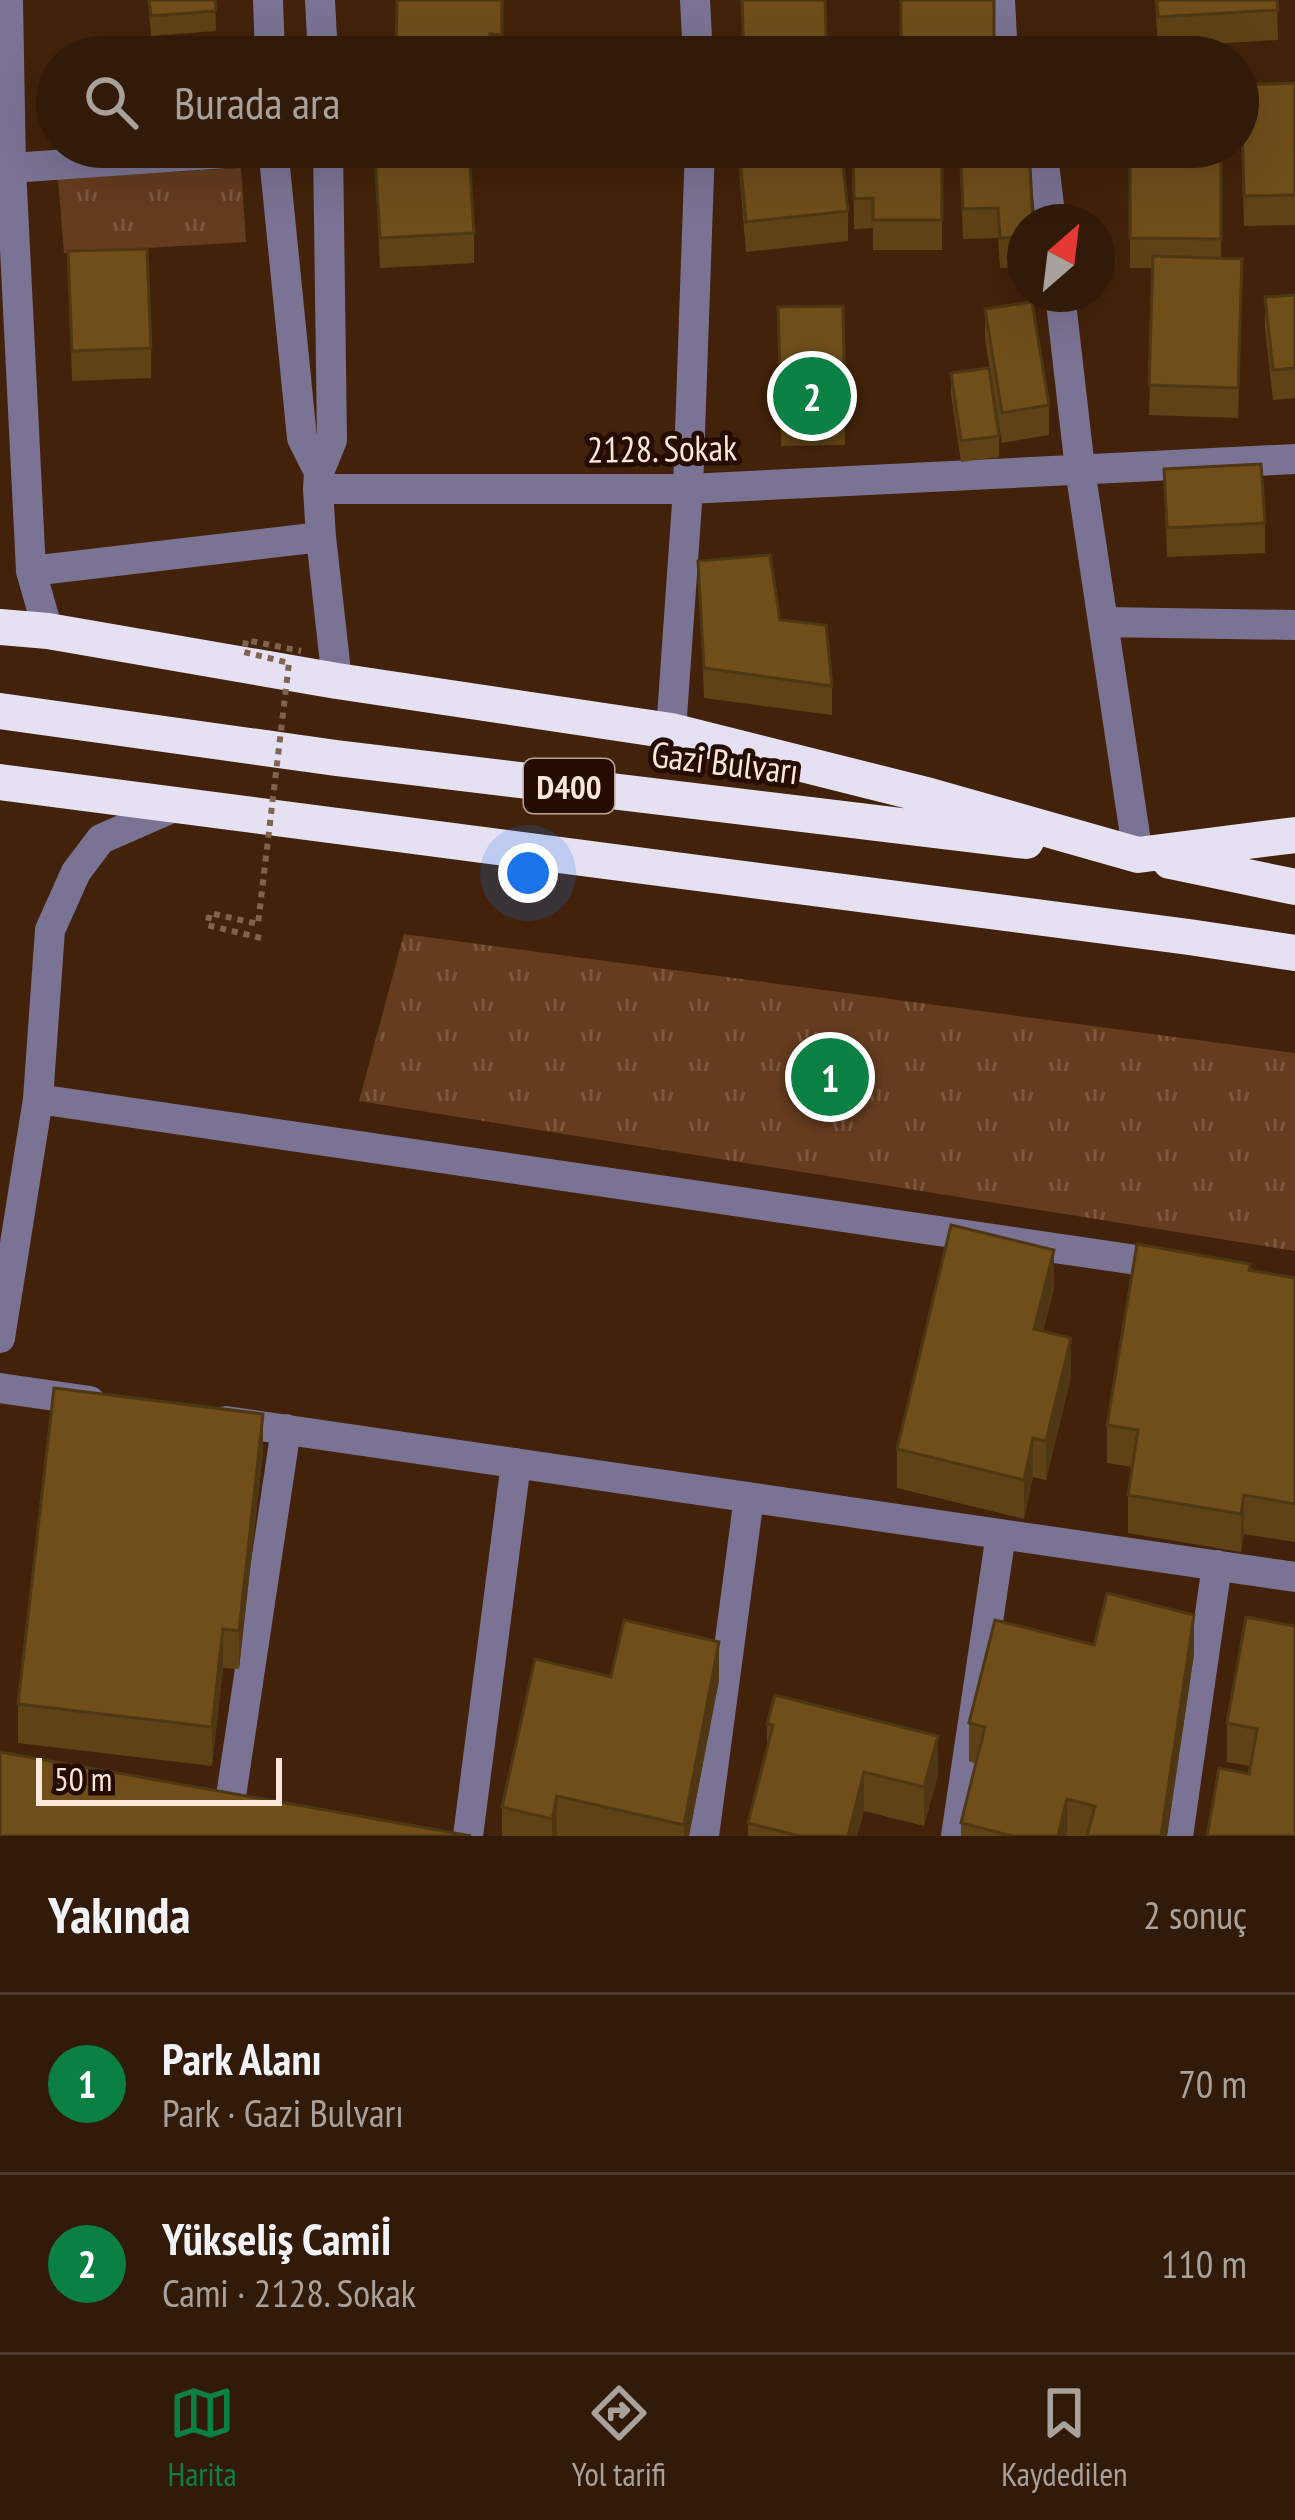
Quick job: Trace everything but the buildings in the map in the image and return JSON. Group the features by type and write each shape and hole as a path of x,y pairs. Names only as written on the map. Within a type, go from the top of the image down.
{"highway":[{"path":"0,627 671,731 931,796 1138,855 1295,835"},
{"name":"Gazi Bulvarı","path":"0,711 1138,855 1295,887"},
{"name":"D400","path":"0,782 1295,953"},
{"path":"1189,937 1295,973"}],"street":[{"path":"8,0 10,168 32,571 48,631"},
{"path":"268,0 269,36"},
{"path":"320,0 322,36"},
{"path":"695,0 697,36"},
{"path":"1000,0 1002,36"},
{"path":"10,168 36,166"},
{"path":"275,168 302,438 319,481 337,681"},
{"path":"319,481 332,440 328,168"},
{"path":"671,731 688,489 699,168"},
{"path":"1045,168 1049,204"},
{"path":"1062,312 1080,469 1138,855"},
{"name":"2128. Sokak","path":"319,481 688,489 1295,459"},
{"path":"32,571 321,537"},
{"path":"1104,622 1295,625"},
{"path":"0,1338 38,1099 50,930 76,872 101,838 182,804"},
{"path":"38,1099 1202,1269"},
{"path":"0,1388 110,1404"},
{"path":"198,1416 1295,1577"},
{"path":"228,1816 286,1429"},
{"path":"468,1836 516,1463"},
{"path":"704,1836 749,1497"},
{"path":"956,1836 1000,1534"},
{"path":"1178,1836 1217,1565"}],"path":[{"path":"261,938 207,925 210,913 258,924 289,663 244,652 246,640 301,651"}],"green space":[{"path":"241,168 246,242 64,253 58,179"},
{"path":"404,934 1295,1053 1295,1251 359,1101"}],"place":[{"name":"Yükseliş Camiİ","path":"812,396"},
{"name":"Park Alanı","path":"830,1077"}]}
